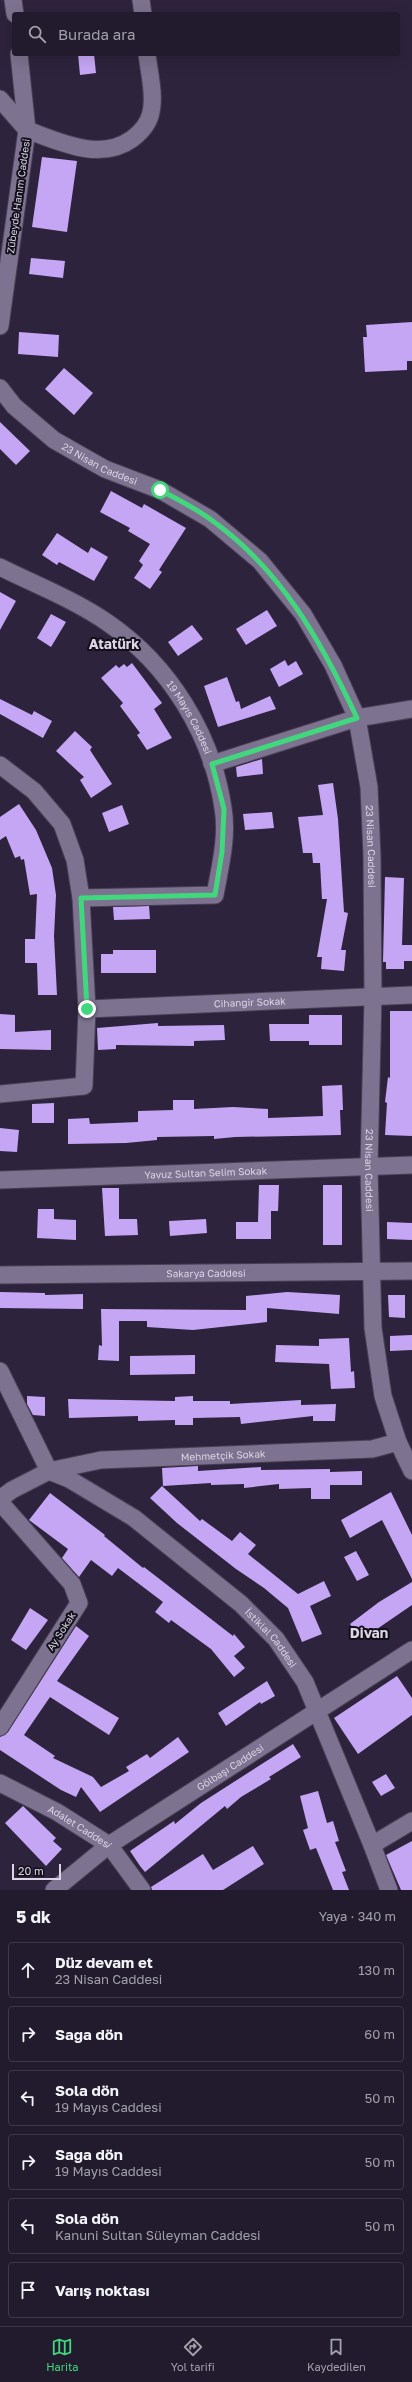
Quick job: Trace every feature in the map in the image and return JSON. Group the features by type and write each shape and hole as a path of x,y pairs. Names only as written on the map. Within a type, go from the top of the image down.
{"street":[{"path":"13,0 15,12"},
{"path":"141,0 143,12"},
{"path":"19,56 28,130 82,148 101,150 122,146 140,134 151,112 147,56"},
{"name":"Zübeyde Hanım Caddesi","path":"0,99 28,130 0,326"},
{"name":"23 Nisan Caddesi","path":"0,388 14,406 54,440 105,469 160,490 210,519 260,561 303,614 333,665 357,718 369,787 372,856 373,996 369,1167 373,1271 373,1328 383,1396 398,1442 412,1471"},
{"name":"19 Mayıs Caddesi","path":"0,567 107,622 142,650 171,682 196,722 212,764 224,809 222,852 215,895 81,898"},
{"path":"212,764 357,718 412,709"},
{"path":"0,765 34,791 62,824 76,860 81,898 87,1009 84,1086 0,1094"},
{"name":"Cihangir Sokak","path":"87,1009 412,995"},
{"name":"Yavuz Sultan Selim Sokak","path":"0,1180 412,1165"},
{"name":"Sakarya Caddesi","path":"0,1274 412,1271"},
{"path":"0,1370 49,1471"},
{"name":"Mehmetçik Sokak","path":"0,1499 49,1471 101,1460 372,1449 398,1442"},
{"name":"İstiklal Caddesi","path":"49,1471 69,1479 134,1518 241,1604 276,1639 305,1682 372,1845 388,1890"},
{"name":"Ay Sokak","path":"0,1502 72,1584 79,1603 0,1727"},
{"name":"Gölbaşı Caddesi","path":"54,1890 109,1845 318,1712 412,1650"},
{"name":"Adalet Caddesi","path":"0,1783 57,1812 109,1845 142,1890"},
{"path":"372,1845 412,1821"}],"building":[{"path":"78,56 94,56 96,73 80,75"},
{"path":"42,157 77,161 67,232 32,227"},
{"path":"31,258 65,261 63,278 29,274"},
{"path":"412,322 412,361 407,361 407,370 365,372 363,337 367,337 366,325"},
{"path":"19,332 59,335 58,357 18,354"},
{"path":"64,368 93,393 74,415 45,389"},
{"path":"0,422 30,451 16,465 0,449"},
{"path":"111,491 142,508 144,504 186,528 159,570 162,572 150,589 134,578 143,565 139,561 150,544 128,531 130,528 100,512"},
{"path":"57,533 88,553 91,547 108,557 94,581 59,562 57,565 42,555"},
{"path":"0,592 16,601 0,630"},
{"path":"267,610 277,626 246,645 236,629"},
{"path":"51,614 66,622 51,647 37,638"},
{"path":"192,625 203,639 178,656 168,642"},
{"path":"285,660 288,666 296,661 303,674 279,687 270,669"},
{"path":"132,663 162,703 154,709 172,738 147,750 137,735 140,733 120,706 123,703 101,678 116,665 119,668 124,664 127,667"},
{"path":"227,677 236,702 239,701 241,709 270,696 276,709 218,727 204,686"},
{"path":"0,699 32,715 34,711 52,721 43,738 0,714"},
{"path":"75,731 92,747 90,750 112,784 91,798 80,780 84,777 56,751"},
{"path":"262,759 263,774 237,777 236,767"},
{"path":"333,783 338,819 344,912 348,913 341,950 346,950 344,971 321,969 322,957 317,957 327,899 322,899 320,863 313,863 312,853 303,853 298,817 323,815 318,785"},
{"path":"19,804 36,830 52,868 56,895 54,936 57,995 38,995 37,963 25,963 25,939 35,939 37,894 30,895 24,859 21,860 20,856 15,858 6,836 0,840 0,817"},
{"path":"122,805 129,824 109,832 102,813"},
{"path":"272,812 274,828 245,830 243,814"},
{"path":"385,877 404,878 402,945 412,945 412,961 404,961 404,969 386,969 386,962 383,962"},
{"path":"149,906 150,919 114,920 113,907"},
{"path":"113,950 156,950 156,973 101,973 101,954 113,954"},
{"path":"390,1011 412,1011 412,1136 385,1135 387,1103 385,1102 388,1077 390,1078"},
{"path":"0,1014 15,1015 15,1032 51,1030 51,1050 0,1049"},
{"path":"309,1015 342,1015 342,1045 309,1045 309,1041 270,1041 269,1024 309,1024"},
{"path":"158,1023 158,1026 224,1025 225,1040 194,1041 194,1046 116,1045 116,1049 98,1050 97,1028"},
{"path":"342,1085 343,1110 340,1110 341,1135 235,1137 214,1139 214,1136 157,1137 157,1140 126,1143 68,1144 68,1119 89,1118 90,1124 138,1122 138,1111 173,1110 173,1100 194,1100 194,1109 233,1107 268,1109 268,1118 323,1116 322,1086"},
{"path":"54,1103 54,1123 32,1123 32,1104"},
{"path":"0,1128 19,1130 17,1152 0,1151"},
{"path":"259,1185 279,1185 278,1211 271,1211 271,1239 236,1239 236,1222 258,1222"},
{"path":"323,1185 342,1185 342,1245 323,1245"},
{"path":"102,1188 119,1188 119,1219 137,1219 138,1235 105,1236"},
{"path":"38,1209 54,1209 54,1219 76,1220 76,1240 37,1238"},
{"path":"206,1219 207,1233 170,1236 169,1221"},
{"path":"387,1222 412,1223 412,1240 387,1239"},
{"path":"0,1292 45,1293 45,1295 83,1294 83,1309 0,1308"},
{"path":"287,1292 340,1295 339,1314 267,1308 267,1322 193,1330 147,1327 147,1321 119,1321 119,1361 98,1360 99,1345 102,1346 101,1309 246,1310 246,1296"},
{"path":"388,1295 405,1295 405,1318 389,1317"},
{"path":"412,1335 412,1350 390,1351 390,1336"},
{"path":"349,1338 351,1372 354,1371 355,1388 331,1389 329,1364 275,1362 276,1345 319,1346 319,1339"},
{"path":"195,1355 195,1374 130,1375 130,1356"},
{"path":"27,1396 45,1397 45,1416 33,1415 27,1404"},
{"path":"193,1396 193,1401 230,1401 230,1404 301,1400 301,1405 336,1404 335,1421 313,1421 313,1416 241,1424 240,1417 193,1418 193,1425 175,1425 175,1420 138,1421 138,1416 69,1418 68,1399 175,1401 175,1397"},
{"path":"198,1466 198,1471 261,1467 261,1470 330,1469 330,1472 362,1471 362,1485 330,1485 330,1499 311,1499 311,1488 279,1489 279,1484 244,1488 244,1484 211,1485 211,1483 163,1486 162,1468"},
{"path":"162,1486 200,1521 202,1519 232,1541 240,1532 256,1545 248,1554 298,1594 324,1581 331,1596 310,1606 322,1634 302,1642 288,1608 264,1588 236,1569 177,1523 150,1498"},
{"path":"391,1492 412,1535 412,1579 382,1520 350,1538 341,1520"},
{"path":"50,1493 105,1535 104,1536 143,1568 144,1567 233,1636 234,1634 245,1647 234,1656 245,1668 234,1677 211,1649 171,1620 169,1623 155,1612 163,1602 118,1568 112,1576 91,1560 79,1577 62,1558 68,1549 29,1520"},
{"path":"356,1551 369,1575 357,1581 344,1557"},
{"path":"412,1582 412,1605 361,1640 350,1624 379,1602"},
{"path":"30,1608 48,1620 26,1650 11,1640"},
{"path":"76,1626 89,1636 57,1681 119,1718 109,1735 50,1697 24,1735 55,1756 53,1758 93,1777 101,1787 129,1771 126,1767 147,1754 150,1758 178,1737 189,1752 100,1812 81,1787 76,1797 61,1790 0,1750 0,1737 8,1732"},
{"path":"397,1676 412,1698 412,1715 358,1754 334,1718"},
{"path":"267,1681 275,1696 261,1704 260,1702 226,1726 218,1713"},
{"path":"293,1744 301,1757 269,1777 271,1779 241,1797 227,1809 225,1806 145,1872 140,1866 130,1851 174,1821 175,1824 201,1803"},
{"path":"386,1774 395,1788 381,1796 372,1782"},
{"path":"318,1791 327,1823 333,1821 339,1841 335,1842 346,1871 342,1872 349,1890 333,1890 316,1848 310,1850 303,1830 308,1828 300,1796"},
{"path":"23,1806 56,1838 53,1841 62,1849 46,1866 5,1823"},
{"path":"412,1841 412,1890 401,1890 386,1855"},
{"path":"253,1846 264,1864 223,1890 152,1890 151,1887 203,1854 213,1870"}],"district":[{"name":"Atatürk","path":"114,643"},
{"name":"Divan","path":"369,1632"}],"route":[{"path":"87,1009 81,898 215,895 222,852 224,809 212,764 357,718 333,665 303,614 260,561 210,519 160,490"}]}
